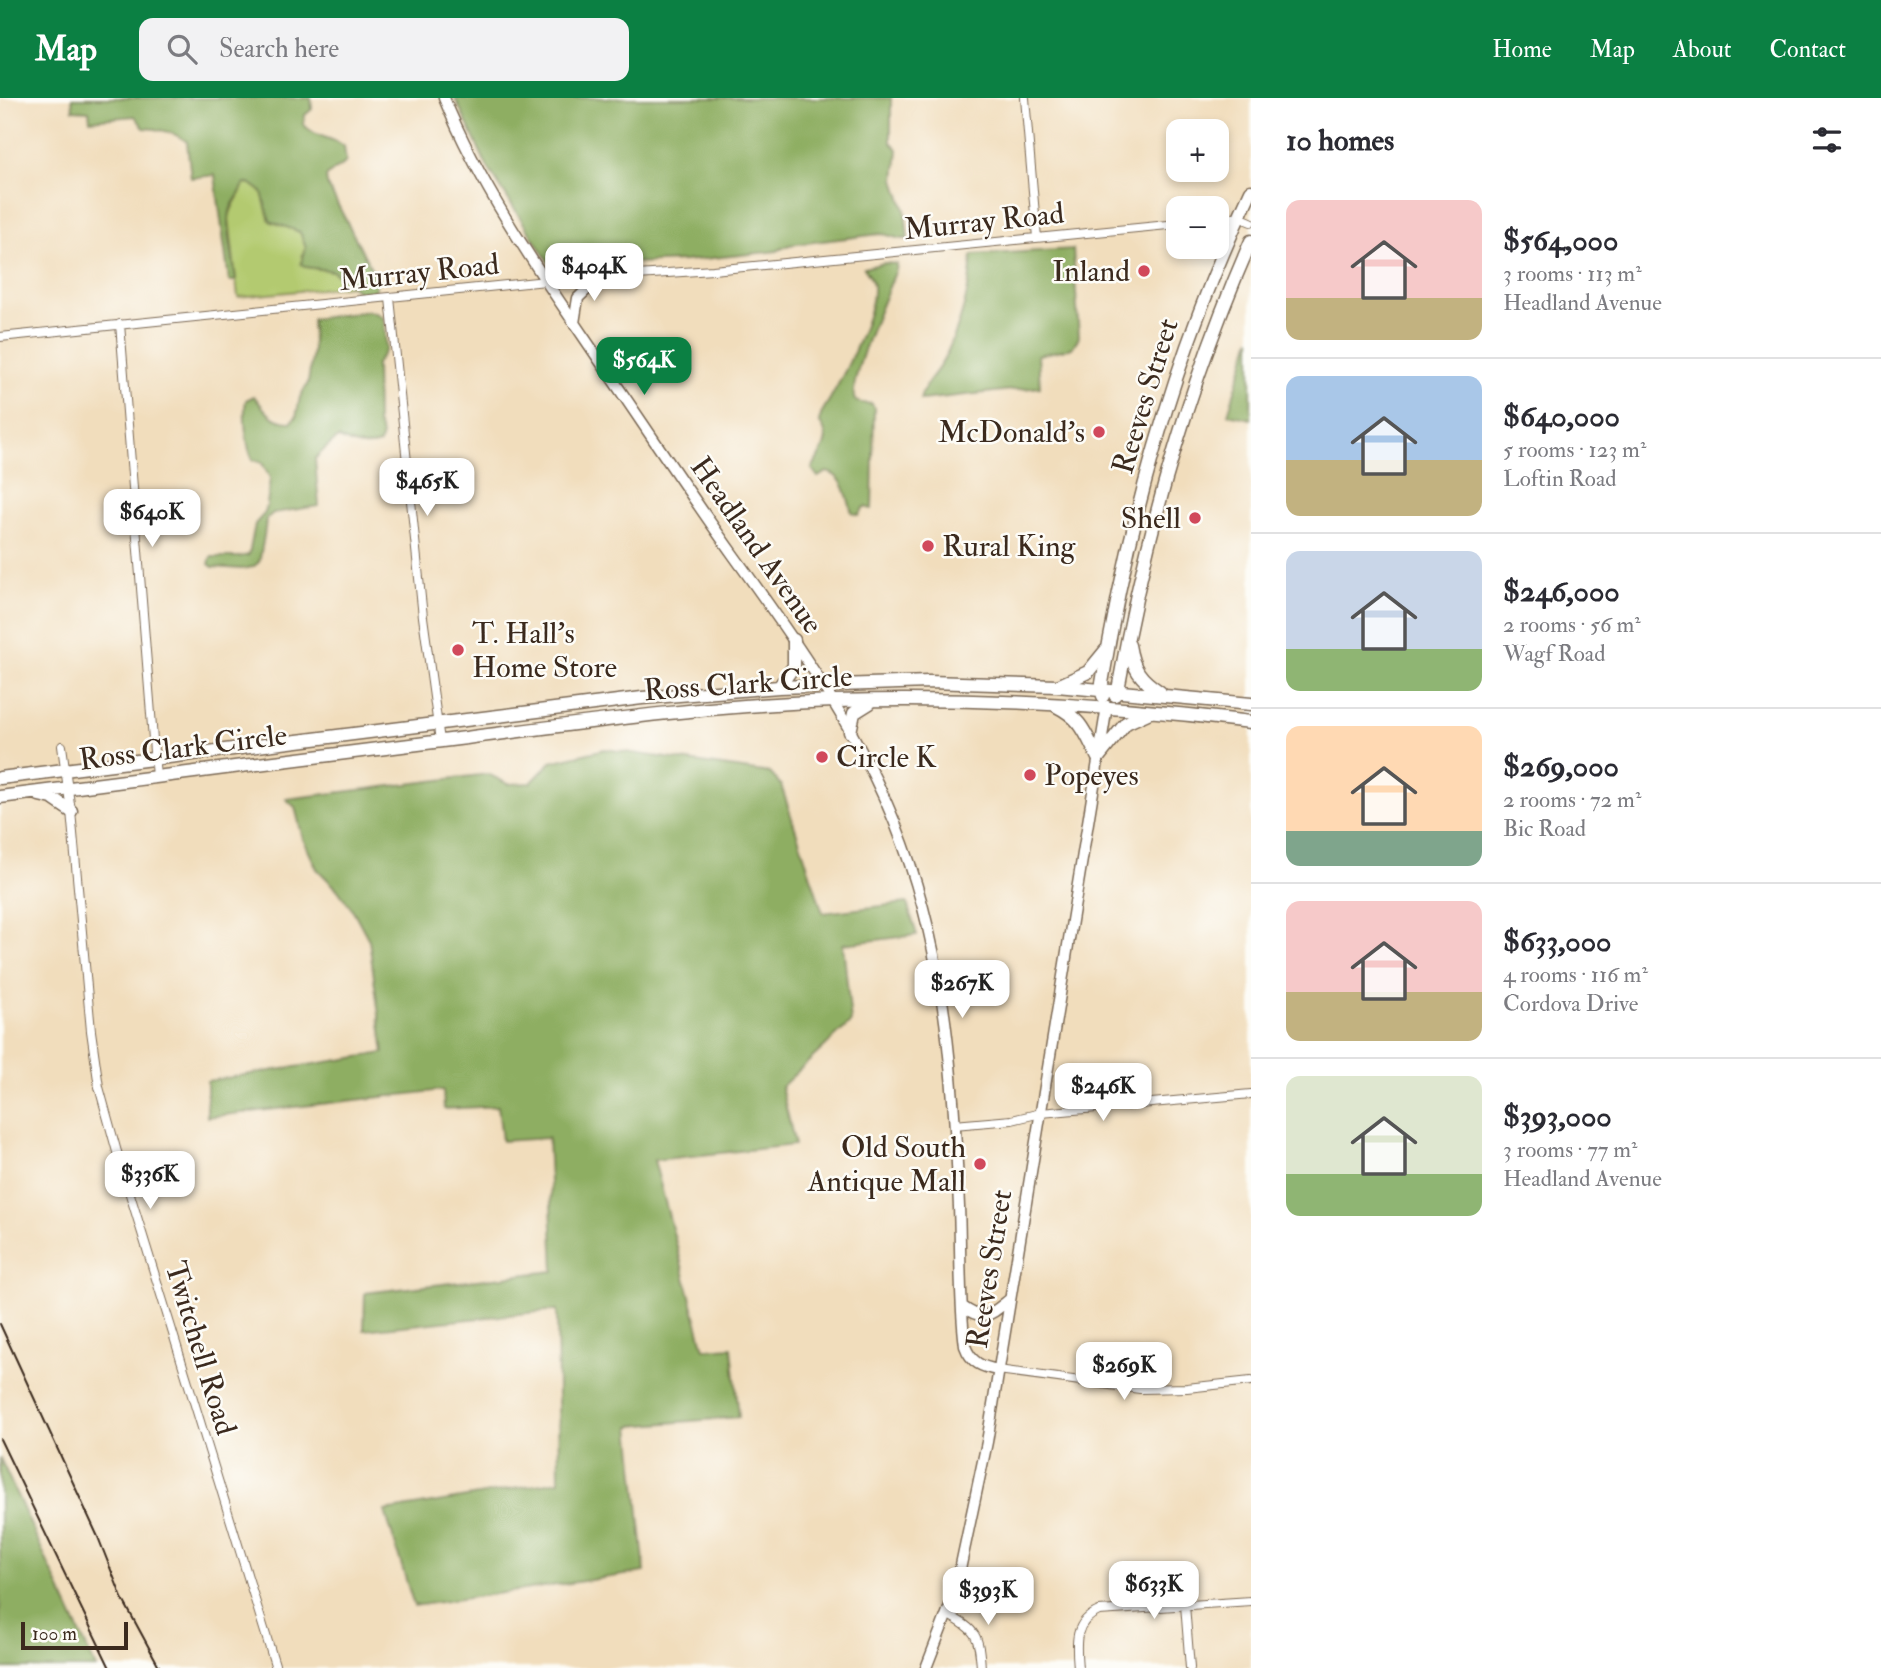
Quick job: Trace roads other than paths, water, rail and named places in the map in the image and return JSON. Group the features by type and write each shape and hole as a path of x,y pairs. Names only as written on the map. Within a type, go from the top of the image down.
{"highway":[{"name":"Reeves Street","path":"1107,706 1101,689 1108,647 1125,562 1160,426 1188,342 1220,261 1245,220 1251,191"},
{"name":"Reeves Street","path":"1107,706 1118,691 1147,551 1170,461 1211,340 1251,241"},
{"path":"1128,636 1137,674 1163,694"},
{"path":"779,687 794,666 794,640"},
{"path":"1057,686 1088,672 1108,647"},
{"name":"Ross Clark Circle","path":"0,778 642,698 822,684 940,682 1057,686 1251,704"},
{"name":"Ross Clark Circle","path":"0,797 657,715 832,701 1049,703 1107,706 1251,722"},
{"path":"850,732 854,713 858,708 874,701"},
{"path":"1049,703 1080,722 1098,758 1126,723 1154,711"},
{"path":"32,792 52,799 71,811"}],"main road":[{"name":"Headland Avenue","path":"444,98 477,169 546,281 822,684 850,732 894,821 924,907 936,955 945,1010 967,1351 972,1360 983,1367 999,1370"},
{"path":"574,323 579,298 600,277"},
{"name":"Reeves Street","path":"926,1668 948,1615 969,1536 987,1442 1107,706"},
{"path":"963,1307 976,1316 987,1316 1010,1299"}],"street":[{"path":"1025,98 1037,239"},
{"name":"Murray Road","path":"0,337 546,281 700,271 1166,225"},
{"path":"390,298 423,617 440,741"},
{"path":"120,324 156,777"},
{"name":"Twitchell Road","path":"62,746 71,811 90,1031 99,1087 276,1668"},
{"path":"954,1125 1004,1121 1041,1113 1251,1094"},
{"path":"999,1370 1161,1390 1251,1381"},
{"path":"1077,1668 1077,1633 1093,1613 1251,1601"},
{"path":"1185,1605 1190,1668"},
{"path":"948,1615 967,1625 975,1633 980,1646 981,1668"}],"railway":[{"path":"0,1324 98,1537 122,1598 160,1668"},
{"path":"0,1439 110,1668"}],"place":[{"name":"Inland","path":"1144,271"},
{"name":"McDonald's","path":"1099,432"},
{"name":"Shell","path":"1195,518"},
{"name":"Rural King","path":"928,546"},
{"name":"T. Hall’s Home Store","path":"458,650"},
{"name":"Circle K","path":"822,757"},
{"name":"Popeyes","path":"1030,775"},
{"name":"Old South Antique Mall","path":"980,1164"}]}
